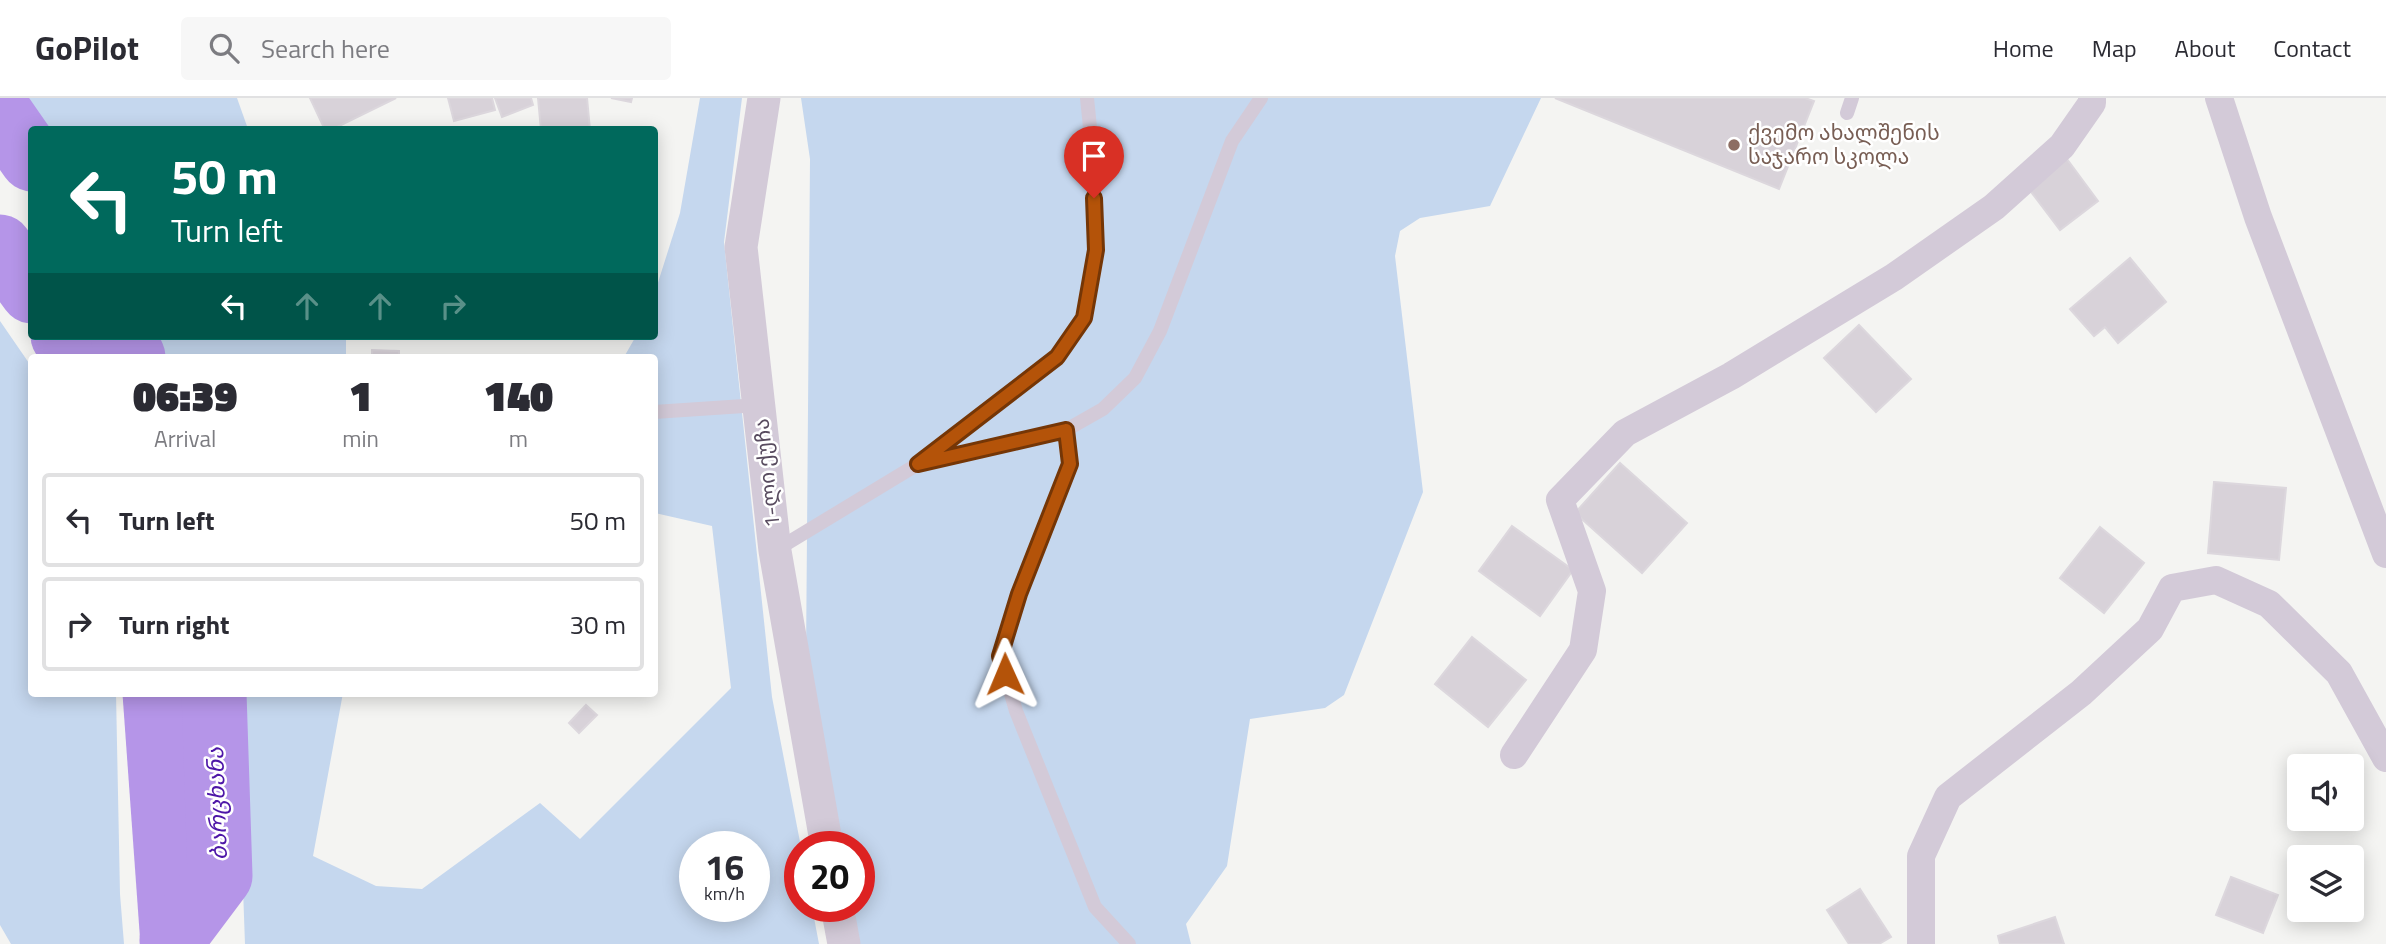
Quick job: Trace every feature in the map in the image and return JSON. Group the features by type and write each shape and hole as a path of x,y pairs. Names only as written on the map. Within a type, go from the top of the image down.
{"street":[{"name":"1-ლი ქუჩა","path":"764,98 741,247 775,551 824,831"},
{"path":"1514,755 1583,650 1592,591 1560,500 1625,433 1731,376 1894,277 1994,207 2063,146 2092,103 2092,98"},
{"path":"2219,98 2258,217 2386,554"},
{"path":"1921,944 1922,856 1948,797 2081,693 2150,629 2172,588 2216,580 2269,604 2339,673 2386,758"},
{"path":"840,922 844,944"}],"lane":[{"path":"775,551 918,464 1057,357 1084,318 1096,250 1087,98"},
{"path":"918,464 1066,430 1103,409 1135,378 1160,331 1232,141 1261,98"},
{"path":"1847,113 1852,98"},
{"path":"658,411 759,405"},
{"path":"1066,430 1070,464 1019,594 1000,656 1020,723 1095,907 1129,944"}],"shaded area":[{"path":"12,98 237,98 247,126 32,126"},
{"path":"700,98 742,98 724,242 772,697 798,831 784,831 784,922 815,922 819,944 245,944 236,697 342,697 313,856 376,886 422,889 540,803 580,839 731,688 712,526 658,514 658,354 626,354 634,340 658,340 658,283 680,213"},
{"path":"801,98 1541,98 1490,206 1420,218 1400,231 1395,256 1423,492 1344,695 1325,708 1250,719 1227,866 1186,924 1191,944 860,944 856,922 875,922 875,831 839,831 806,659 810,159"},
{"path":"0,321 28,362 28,697 116,697 120,894 124,944 11,944 0,925"},
{"path":"148,340 346,340 346,354 155,354"}],"building":[{"path":"310,98 396,98 339,126 323,126"},
{"path":"448,98 492,98 495,110 454,121"},
{"path":"495,98 531,98 533,105 502,117"},
{"path":"538,98 587,98 590,126 541,126"},
{"path":"611,98 632,98 631,102"},
{"name":"ქვემო ახალშენის საჯარო სკოლა","path":"1555,98 1805,98 1814,101 1779,189"},
{"path":"2064,155 2098,201 2060,230 2025,184"},
{"path":"2130,258 2166,302 2118,343 2105,327 2094,336 2070,309"},
{"path":"1859,325 1911,379 1876,412 1824,358"},
{"path":"372,350 399,351 399,354 372,354"},
{"path":"1620,463 1687,523 1642,573 1575,513"},
{"path":"2214,482 2286,488 2279,560 2208,553"},
{"path":"1512,526 1573,570 1540,616 1479,571"},
{"path":"2100,527 2144,563 2104,613 2060,578"},
{"path":"1472,637 1526,680 1488,727 1435,684"},
{"path":"586,705 597,715 579,733 569,723"},
{"path":"2231,877 2278,895 2263,933 2216,915"},
{"path":"1860,889 1891,937 1879,944 1849,944 1827,910"},
{"path":"2055,917 2064,944 2000,944 1998,936"}],"waterway":[{"name":"ბარცხანა","path":"0,113 28,153"},
{"name":"ბარცხანა","path":"0,247 28,286"},
{"name":"ბარცხანა","path":"66,340 76,354"},
{"name":"ბარცხანა","path":"125,340 132,354"},
{"name":"ბარცხანა","path":"155,697 173,944"},
{"name":"ბარცხანა","path":"172,940 220,876 214,697"}],"place":[{"name":"ქვემო ახალშენის საჯარო სკოლა","path":"1734,145"}],"route":[{"path":"1005,674 1000,656 1019,594 1070,464 1066,430 918,464 1057,357 1084,318 1096,250 1094,198"}]}
